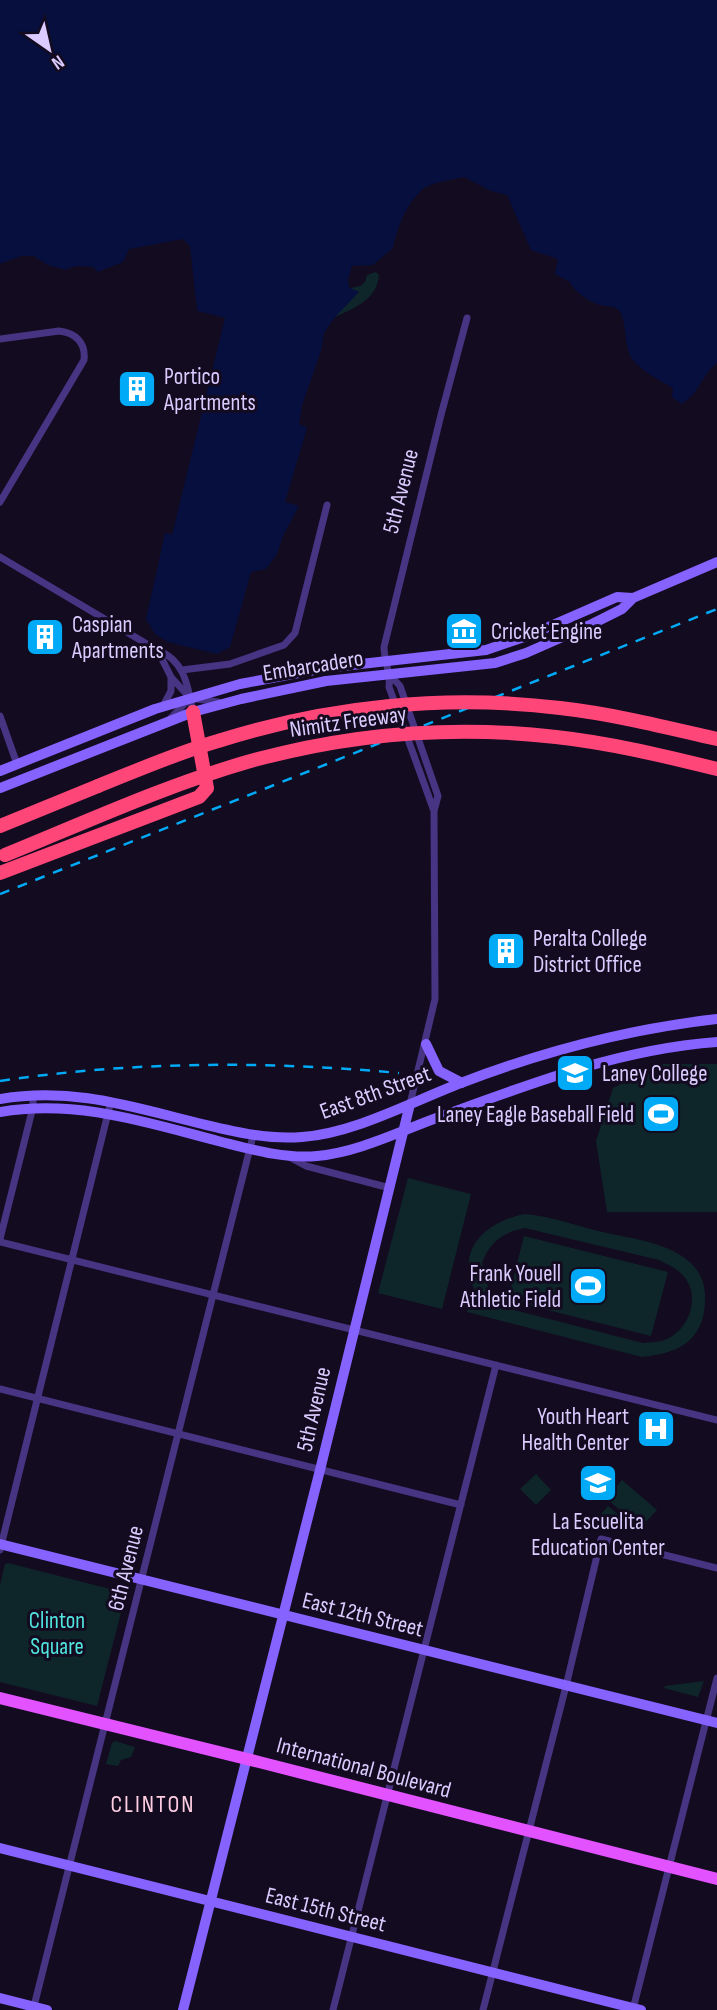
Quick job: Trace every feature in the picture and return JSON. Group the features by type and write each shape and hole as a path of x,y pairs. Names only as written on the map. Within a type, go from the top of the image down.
{"highway":[{"name":"Nimitz Freeway","path":"0,826 217,741 291,721 376,708 460,703 548,707 616,717 717,739"},
{"path":"0,873 199,797 207,788 192,705"},
{"name":"Nimitz Freeway","path":"2,856 219,771 285,752 361,739 438,732 536,735 603,744 717,769"}],"main road":[{"name":"Embarcadero","path":"0,771 163,706 225,703 309,684 478,667 509,659 622,609 634,598 712,564"},
{"name":"Embarcadero","path":"0,788 164,723 192,705 285,675 386,660 486,650 530,635 617,597 634,598"},
{"name":"East 8th Street","path":"0,1111 33,1107 110,1107 253,1136 317,1136 575,1044 634,1031 717,1019"},
{"name":"East 8th Street","path":"0,1099 33,1095 80,1096 250,1149 304,1157 337,1153 558,1074 639,1054 690,1044 717,1042"},
{"path":"426,1044 439,1071 462,1083"},
{"name":"5th Avenue","path":"183,2010 410,1104"},
{"name":"East 12th Street","path":"0,1546 712,1721"},
{"name":"International Boulevard","path":"0,1698 717,1879"},
{"name":"East 15th Street","path":"0,1848 636,2009"},
{"path":"0,1998 47,2010"}],"street":[{"name":"5th Avenue","path":"410,1104 435,999 434,811 389,687 390,675 385,644 467,318"},
{"path":"0,339 59,331 76,336 82,344 84,360 0,502"},
{"path":"182,670 230,664 284,645 295,633 327,505"},
{"path":"0,557 169,654 182,670 192,705"},
{"path":"158,650 171,677 192,705"},
{"path":"163,706 171,691 171,677"},
{"path":"0,716 17,764"},
{"path":"33,1095 33,1107 0,1240 213,1296 717,1420"},
{"path":"0,1546 110,1107"},
{"name":"6th Avenue","path":"33,2008 253,1136"},
{"name":"East 8th Street","path":"285,1156 306,1166 390,1188"},
{"path":"333,2010 496,1365"},
{"path":"0,1389 461,1505"},
{"path":"483,2010 601,1539 717,1568"},
{"path":"636,2009 670,1866 712,1721 717,1678"}],"green space":[{"path":"376,272 379,275 377,284 369,297 335,317 347,289 360,286 367,275"},
{"name":"Laney Eagle Baseball Field","path":"662,1064 717,1064 717,1212 607,1212 596,1141 613,1088"},
{"path":"408,1178 471,1194 442,1309 378,1293"},
{"path":"525,1214 553,1219 647,1242 680,1254 692,1264 701,1277 705,1304 698,1330 678,1348 642,1357 467,1312 469,1300 480,1302 470,1275 469,1259 472,1249 485,1232","holes":["525,1228 659,1260 677,1270 686,1279 692,1305 685,1322 673,1336 663,1341 643,1343 498,1306 486,1282 482,1263 498,1239"]},
{"name":"Frank Youell Athletic Field","path":"524,1236 668,1272 651,1336 508,1300"},
{"path":"536,1474 551,1490 536,1505 520,1489"},
{"path":"622,1480 657,1510 640,1528 606,1498"},
{"path":"608,1506 626,1521 617,1532 599,1516"},
{"name":"Clinton Square","path":"5,1564 126,1593 97,1706 0,1682 0,1585"},
{"path":"704,1681 698,1697 664,1688 665,1686"},
{"path":"115,1741 135,1747 131,1757 121,1760 118,1766 106,1764"}],"shaded area":[{"path":"0,0 717,0 717,363 692,395 681,404 672,397 673,388 633,360 620,312 616,308 597,304 584,297 570,282 555,274 558,259 531,250 507,195 491,191 464,177 426,187 407,209 393,248 373,265 352,266 348,279 349,287 359,292 324,333 321,351 302,405 299,424 307,428 285,502 299,506 277,554 266,569 251,572 230,647 217,654 168,642 155,634 146,619 182,457 199,327 190,246 183,239 130,249 123,262 98,272 77,266 65,270 48,265 33,256 22,256 0,264"}],"pier":[{"path":"136,248 125,265 96,275 91,271 78,269 64,273 47,268 33,259 0,268 0,264 22,256 33,256 48,265 65,270 77,266 93,267 98,272 123,263 129,249"},
{"path":"194,310 225,318 172,535 162,532 178,456 185,410 182,408 183,397 197,339 193,337 196,327"}],"railway":[{"path":"0,894 717,609"},
{"path":"0,1081 50,1074 200,1065 299,1066 399,1073"}],"place":[{"name":"Portico Apartments","path":"137,389"},
{"name":"Cricket Engine","path":"464,631"},
{"name":"Caspian Apartments","path":"45,637"},
{"name":"Peralta College District Office","path":"506,951"},
{"name":"Laney College","path":"575,1073"},
{"name":"Laney Eagle Baseball Field","path":"661,1114"},
{"name":"Frank Youell Athletic Field","path":"588,1286"},
{"name":"Youth Heart Health Center","path":"656,1429"},
{"name":"La Escuelita Education Center","path":"598,1483"}],"district":[{"name":"CLINTON","path":"153,1804"}]}
